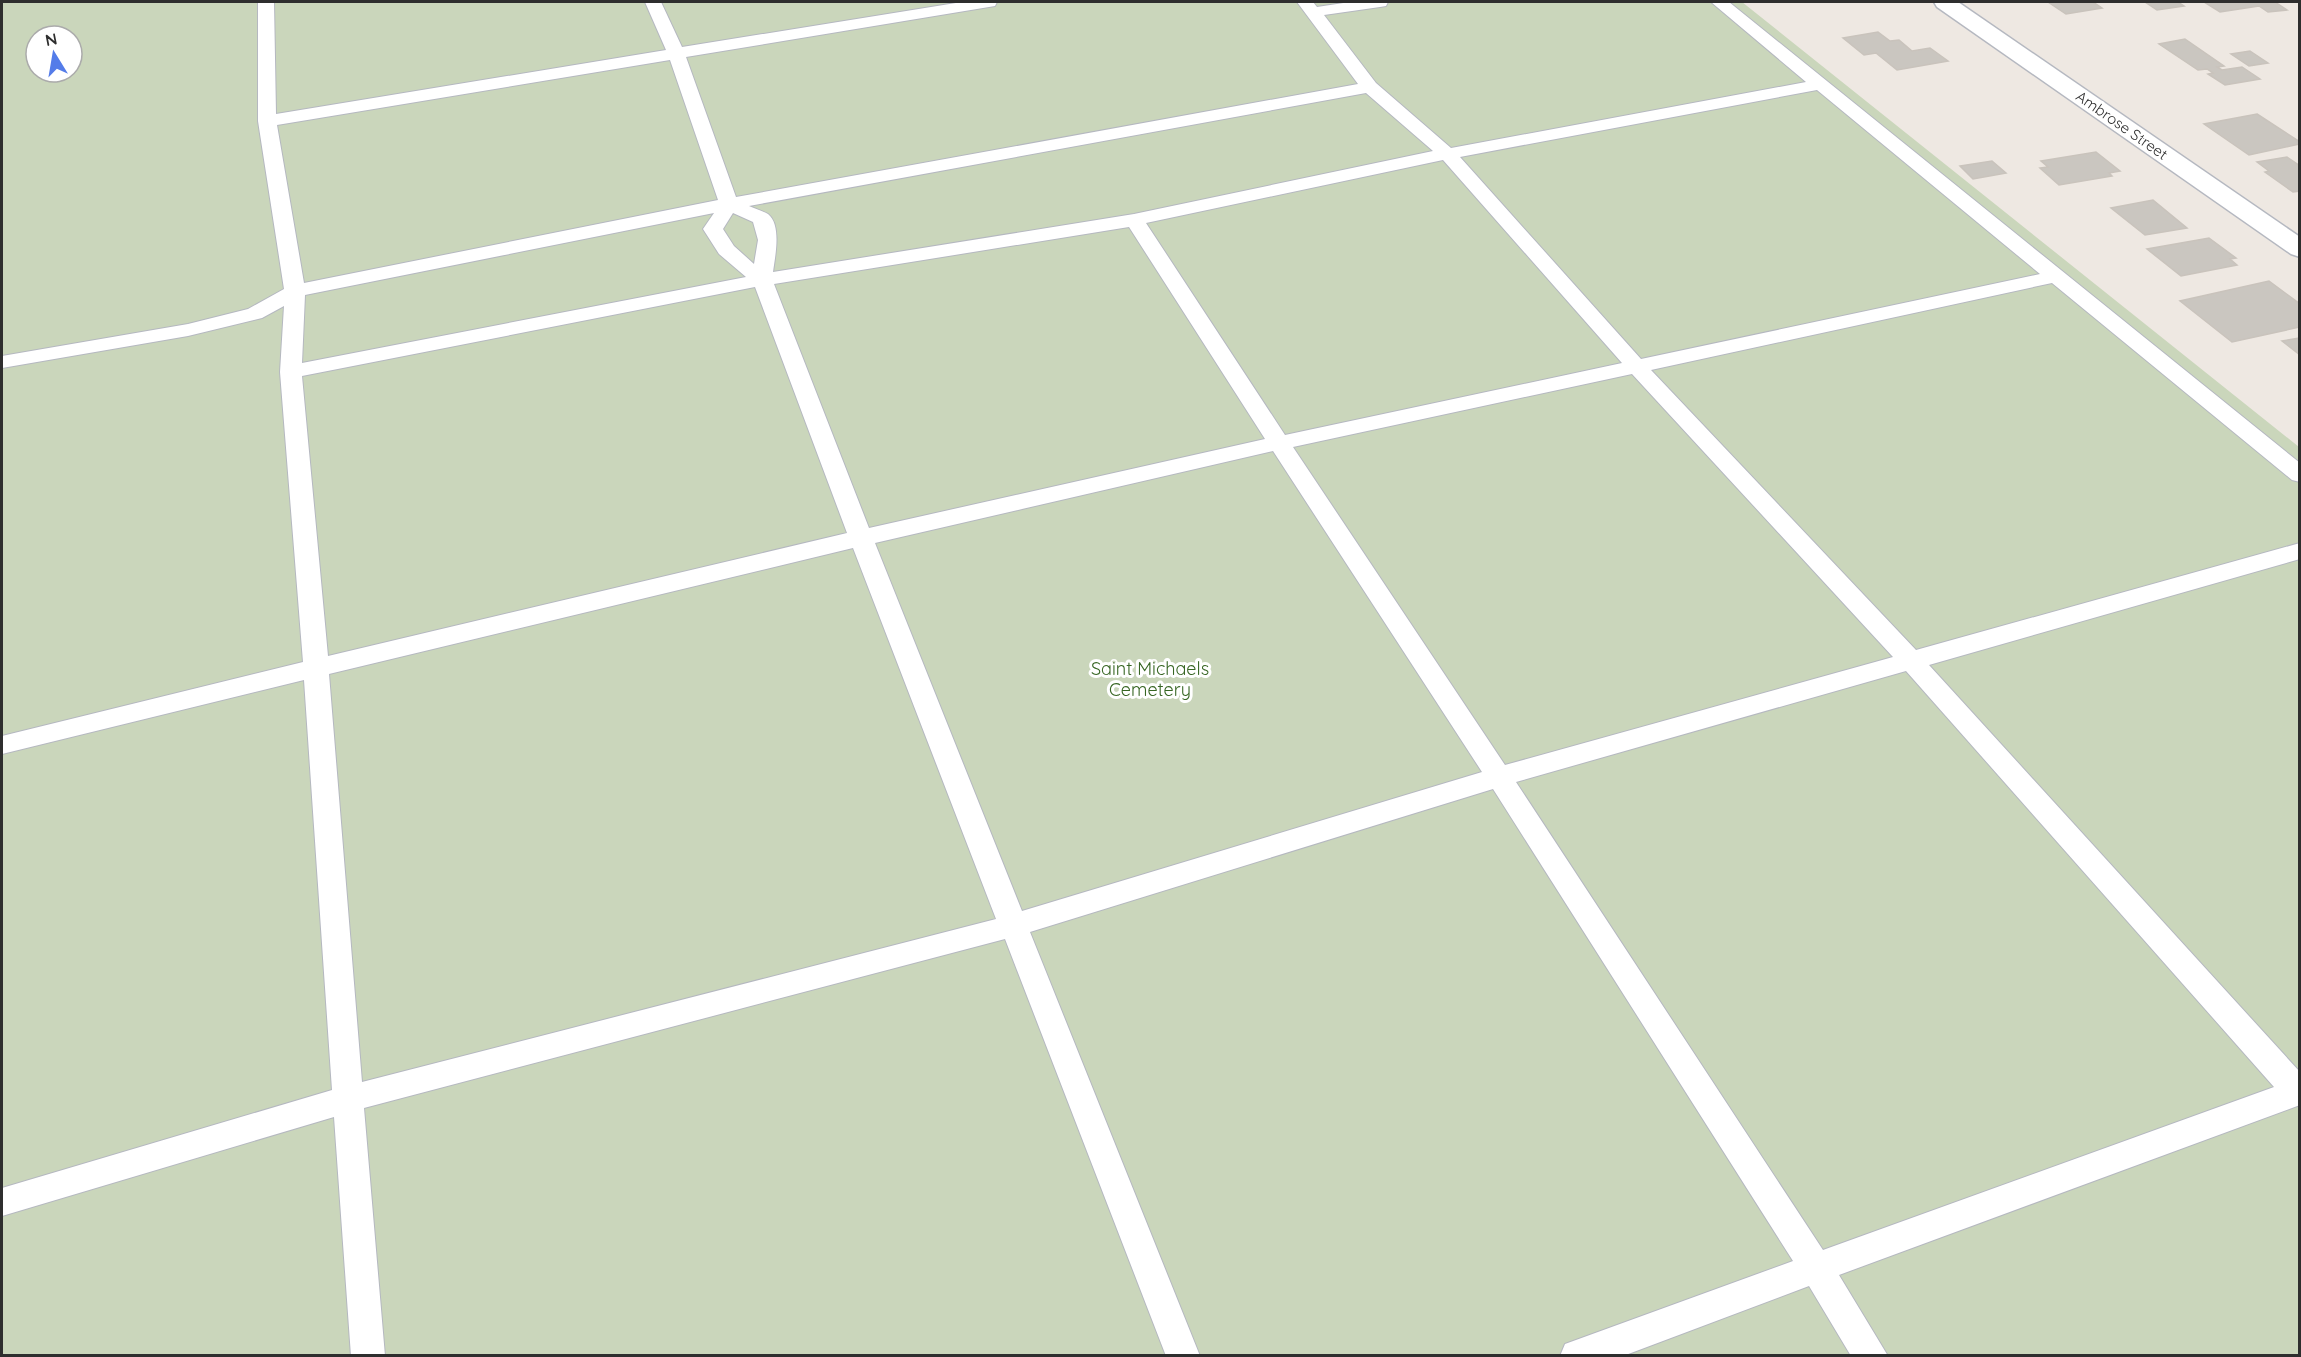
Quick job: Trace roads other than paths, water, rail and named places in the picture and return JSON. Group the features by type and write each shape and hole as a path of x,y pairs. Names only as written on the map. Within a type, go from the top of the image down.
{"street":[{"name":"Ambrose Street","path":"1945,2 2300,249"}],"lane":[{"path":"266,2 267,121 295,291 291,372 316,668 368,1356"},
{"path":"653,2 676,53 729,204 762,219 768,240 762,280"},
{"path":"267,121 989,2"},
{"path":"1309,7 1380,2"},
{"path":"1719,2 2300,475"},
{"path":"1309,7 1371,87 1447,154 1637,367 1912,662 2299,1093 1577,1356"},
{"path":"291,372 762,280 1134,220 1447,154 1822,84"},
{"path":"2,362 188,330 255,314 295,291 729,204 1371,87"},
{"path":"729,204 713,228 726,250 762,280 1012,926 1183,1356"},
{"path":"1134,220 1499,777 1871,1356"},
{"path":"2,745 861,538 1279,443 2057,276"},
{"path":"2,1202 348,1099 1012,926 1499,777 2300,551"}],"park label":[{"name":"Saint Michaels Cemetery","path":"1150,678"}]}
